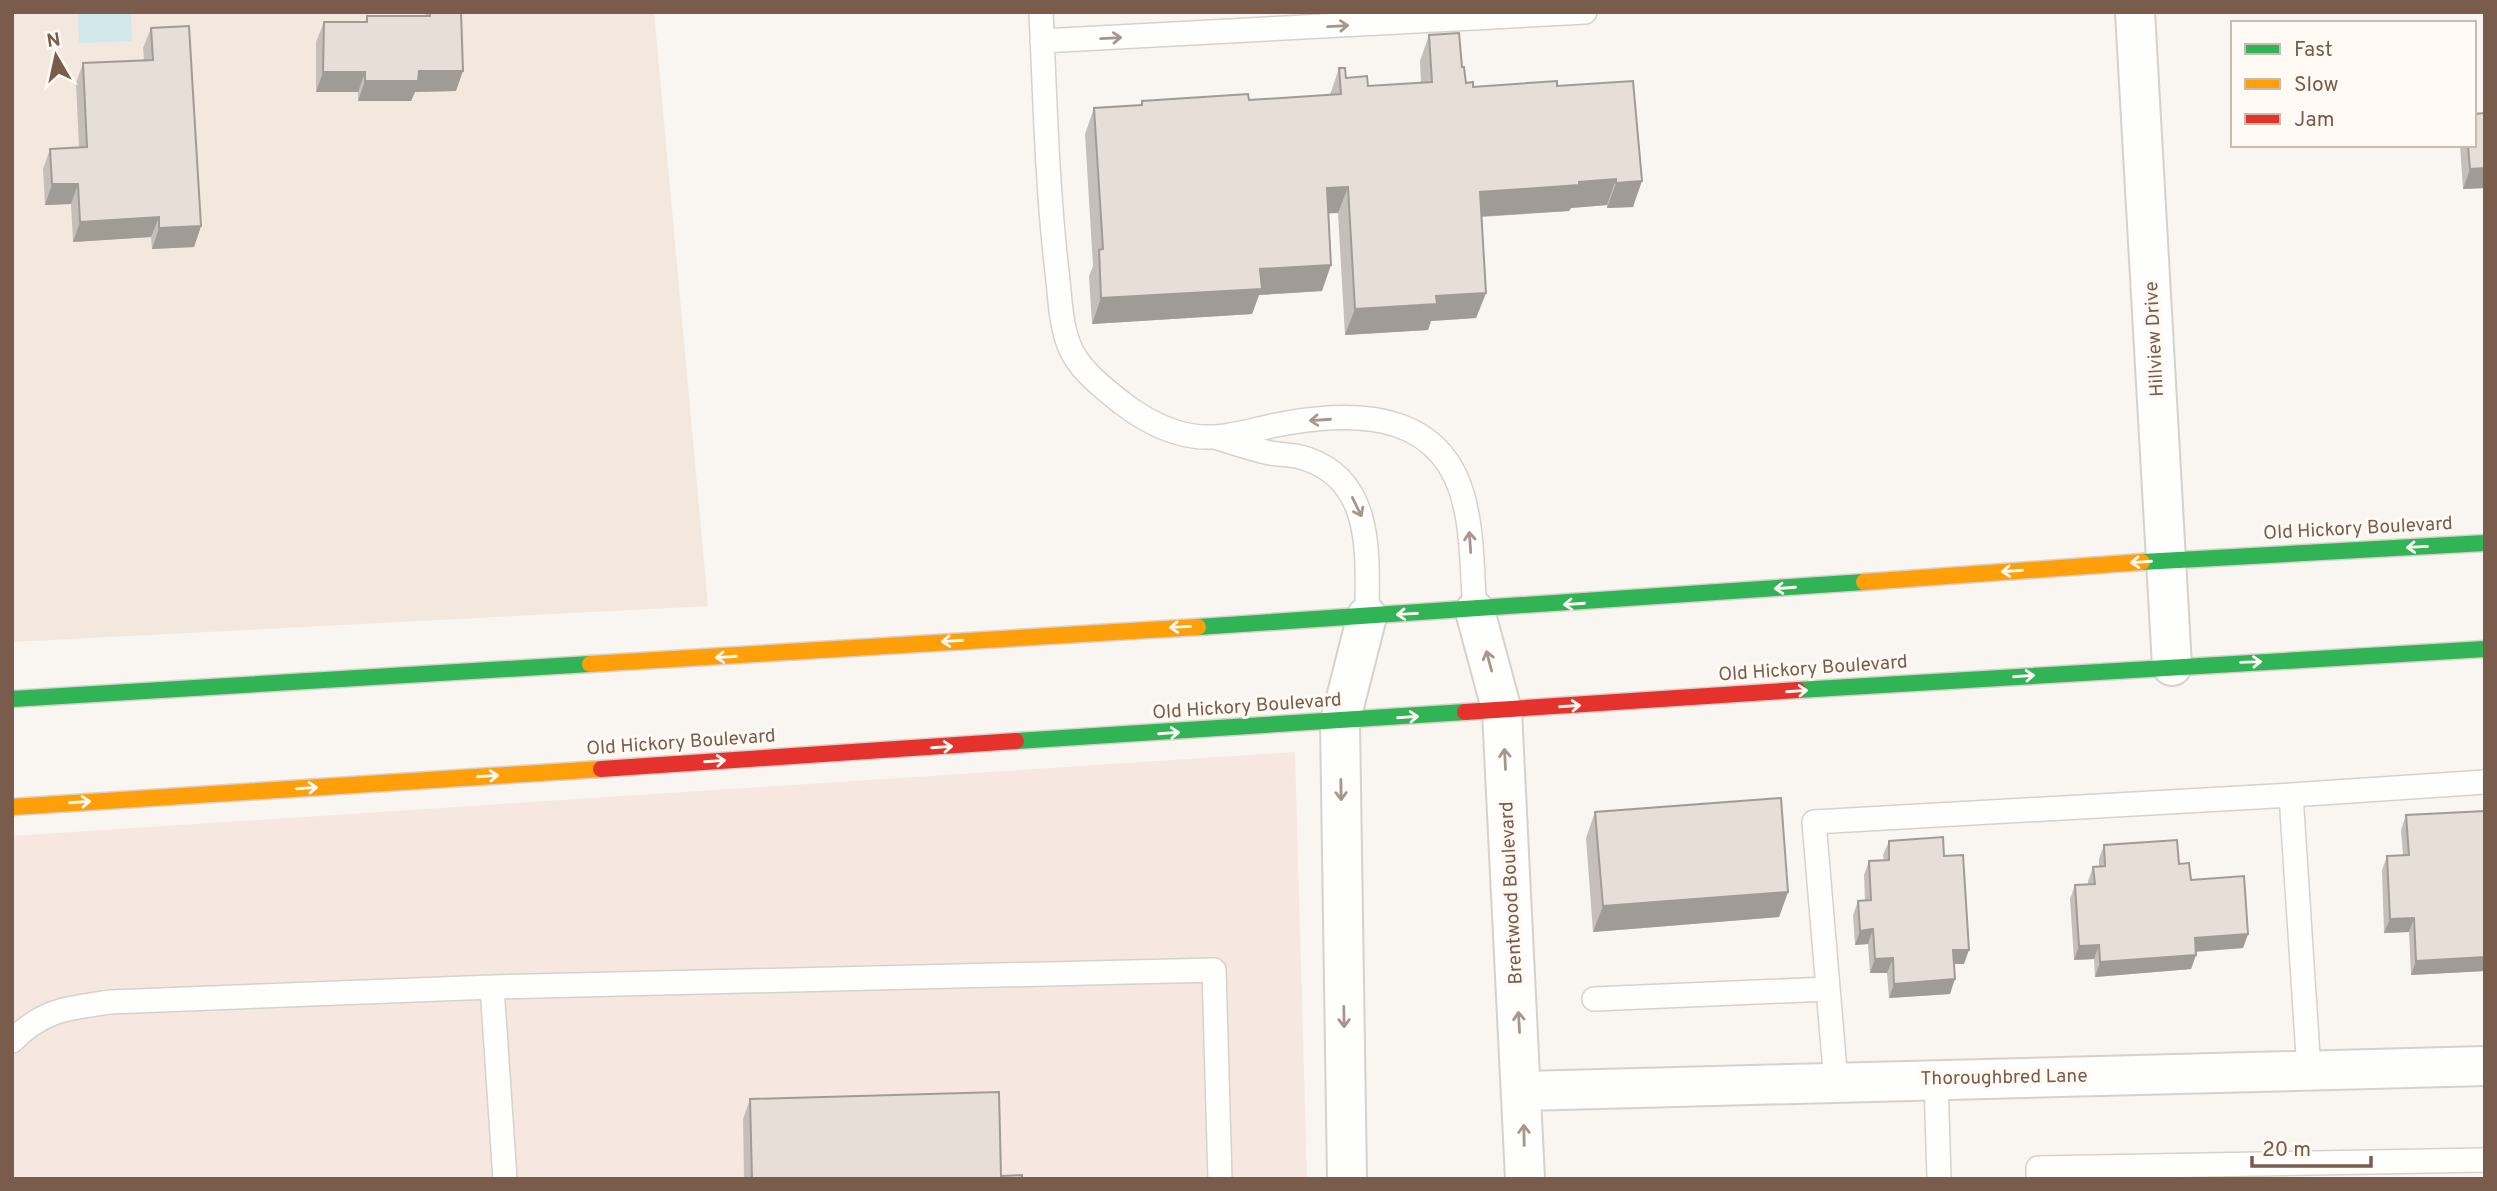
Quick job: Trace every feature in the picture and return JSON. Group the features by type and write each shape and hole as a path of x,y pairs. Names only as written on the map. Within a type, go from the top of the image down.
{"main road":[{"name":"Old Hickory Boulevard","path":"12,699 1475,611 2166,560 2485,543"},
{"name":"Old Hickory Boulevard","path":"12,807 2172,666 2485,649"}],"street":[{"name":"Hillview Drive","path":"2135,12 2172,666"},
{"name":"Brentwood Boulevard","path":"1475,611 1502,711 1523,1091 1525,1179"},
{"path":"1347,1179 1340,722 1367,616"},
{"name":"Thoroughbred Lane","path":"1523,1091 2485,1066"}],"lane":[{"path":"1041,12 1054,248 1069,346 1089,374 1135,413 1179,434 1215,437 1273,454 1310,460 1341,482 1357,503 1365,527 1367,616"},
{"path":"1042,41 1585,12"},
{"path":"1215,437 1289,422 1364,417 1393,421 1423,436 1449,467 1465,504 1475,611"},
{"path":"1836,1083 1814,822 2485,782"},
{"path":"2291,795 2309,1071"},
{"path":"12,1041 35,1020 55,1010 110,1002 492,987 1214,970 1220,1179"},
{"path":"492,987 505,1179"},
{"path":"1594,999 1828,989"},
{"path":"1936,1080 1939,1179"},
{"path":"2038,1179 2038,1168 2485,1160"}],"shaded area":[{"path":"12,12 654,12 708,606 12,642"},
{"path":"1295,752 1307,1179 12,1179 12,836"}],"water":[{"path":"131,12 132,41 79,43 78,13"}],"building":[{"path":"430,12 461,12 463,71 419,71 418,81 365,81 365,72 323,72 324,22 367,22 367,16 430,16"},
{"path":"189,26 201,226 159,228 159,217 80,222 78,184 52,184 50,149 87,147 83,63 153,60 151,28"},
{"path":"1459,33 1466,83 1473,82 1473,87 1557,81 1557,86 1633,81 1642,181 1616,183 1616,179 1579,182 1579,185 1480,192 1486,293 1436,296 1437,304 1355,309 1348,187 1327,188 1331,265 1260,269 1262,289 1101,298 1099,250 1103,249 1094,108 1142,105 1142,101 1248,94 1249,100 1341,94 1339,68 1345,68 1346,78 1367,76 1368,86 1432,82 1429,35"},
{"path":"2485,113 2485,168 2470,169 2468,147 2476,147 2476,114"},
{"path":"1781,798 1788,892 1603,906 1595,812"},
{"path":"2485,811 2485,957 2416,961 2414,918 2390,919 2387,856 2409,855 2406,815"},
{"path":"1943,837 1944,856 1963,855 1969,950 1953,950 1955,979 1894,984 1893,958 1875,959 1873,929 1860,931 1858,901 1871,900 1869,861 1889,860 1889,841"},
{"path":"2177,840 2179,864 2189,863 2191,880 2244,876 2248,934 2195,938 2196,955 2100,962 2099,945 2079,946 2075,885 2095,884 2093,867 2105,866 2104,845"},
{"path":"999,1092 1001,1176 1022,1175 1022,1179 752,1179 750,1099"}],"traffic: fast":[{"path":"2142,562 2485,543"},
{"path":"1198,627 1864,582"},
{"path":"1798,690 2485,649"},
{"path":"12,699 590,664"},
{"path":"1016,741 1465,712"}],"traffic: slow":[{"path":"1864,582 2142,562"},
{"path":"590,664 1198,627"},
{"path":"12,807 601,769"}],"traffic: jam":[{"path":"1465,712 1798,690"},
{"path":"601,769 1016,741"}]}
